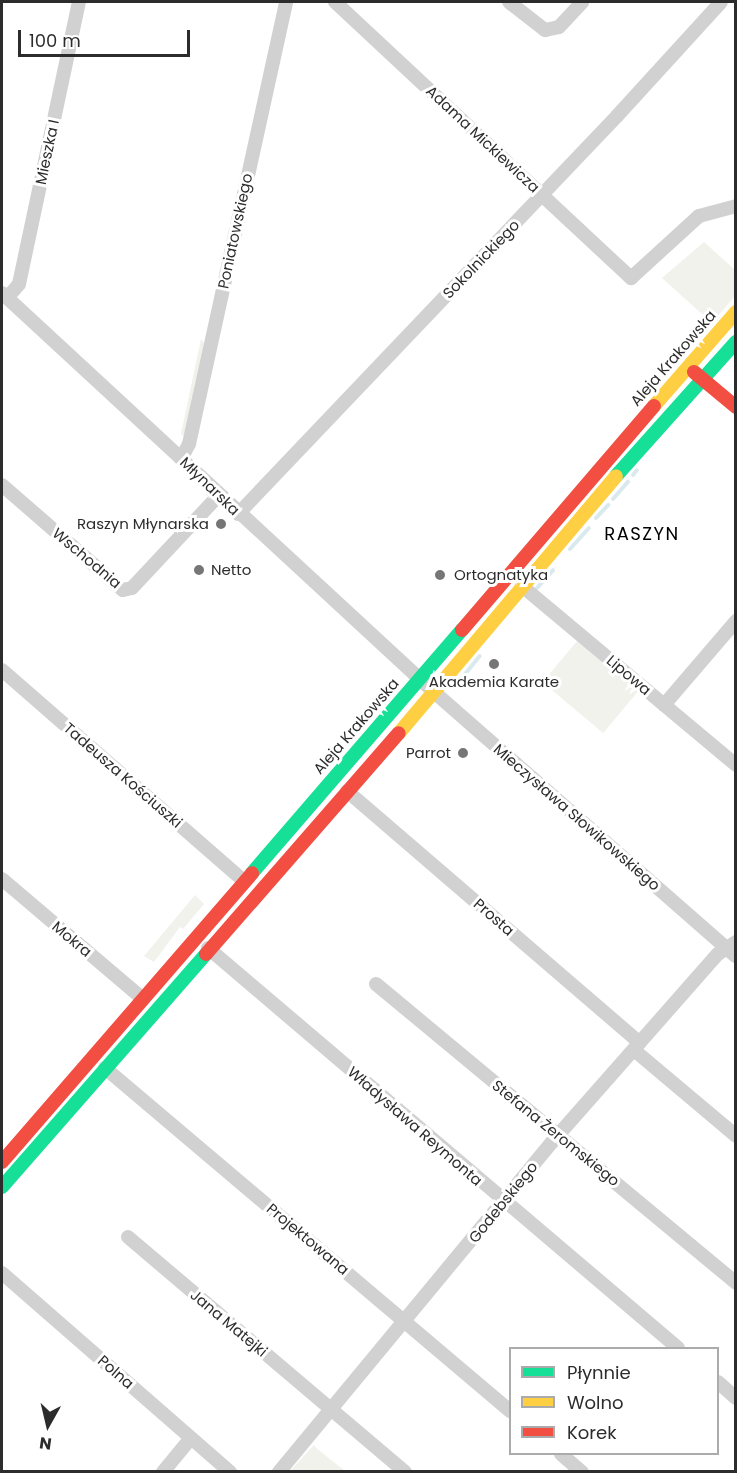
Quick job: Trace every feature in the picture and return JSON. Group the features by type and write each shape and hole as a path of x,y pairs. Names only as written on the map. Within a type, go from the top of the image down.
{"main road":[{"name":"Aleja Krakowska","path":"2,1162 735,312"},
{"path":"2,1187 208,948 434,692 522,586 735,342"},
{"path":"688,367 735,407"}],"street":[{"name":"Mieszka I","path":"4,296 19,284 79,2"},
{"name":"Poniatowskiego","path":"181,459 189,444 286,2"},
{"name":"Adama Mickiewicza","path":"335,2 631,278 699,216 735,206"},
{"path":"509,2 545,30 559,27 582,2"},
{"name":"Sokolnickiego","path":"238,514 542,195 721,2"},
{"name":"Młynarska","path":"4,296 419,679"},
{"name":"Wschodnia","path":"2,485 123,590 132,588 219,495"},
{"name":"Lipowa","path":"522,586 735,765"},
{"path":"664,705 735,621"},
{"name":"Tadeusza Kościuszki","path":"2,670 244,881"},
{"name":"Mieczysława Słowikowskiego","path":"419,679 733,949"},
{"name":"Prosta","path":"347,791 735,1136"},
{"name":"Mokra","path":"2,879 142,999"},
{"name":"Władysława Reymonta","path":"208,948 503,1202 677,1347"},
{"name":"Godebskiego","path":"279,1472 560,1133 637,1047 733,949"},
{"name":"Stefana Żeromskiego","path":"376,984 560,1133 735,1283"},
{"name":"Projektowana","path":"105,1068 509,1410"},
{"name":"Jana Matejki","path":"128,1237 405,1472"},
{"name":"Polna","path":"2,1273 230,1472"},
{"path":"719,1384 735,1398"},
{"path":"163,1472 191,1438"},
{"path":"562,1455 582,1472"}],"shaded area":[{"path":"704,242 735,270 735,296 712,323 662,278"},
{"path":"201,339 205,344 185,437 181,434"},
{"path":"578,640 639,691 603,733 543,682"},
{"path":"195,895 204,904 183,929 180,927 154,962 144,956"},
{"path":"314,1445 316,1448 345,1471 290,1471"}],"waterway":[{"path":"633,475 637,470"},
{"path":"613,499 628,482"},
{"path":"596,518 608,505"},
{"path":"570,549 589,528"},
{"path":"537,588 553,570"},
{"path":"457,684 480,656"}],"traffic: fast":[{"path":"616,476 736,342"},
{"path":"252,873 462,630"},
{"path":"2,1187 206,954"}],"traffic: slow":[{"path":"654,406 736,312"},
{"path":"399,733 616,476"}],"traffic: jam":[{"path":"694,372 736,407"},
{"path":"462,630 654,406"},
{"path":"206,954 399,733"},
{"path":"2,1162 252,873"}],"place":[{"name":"Raszyn Młynarska","path":"221,524"},
{"name":"Netto","path":"199,570"},
{"name":"Ortognatyka","path":"440,575"},
{"name":"Akademia Karate","path":"494,664"},
{"name":"Parrot","path":"463,753"}],"district":[{"name":"RASZYN","path":"642,534"}]}
